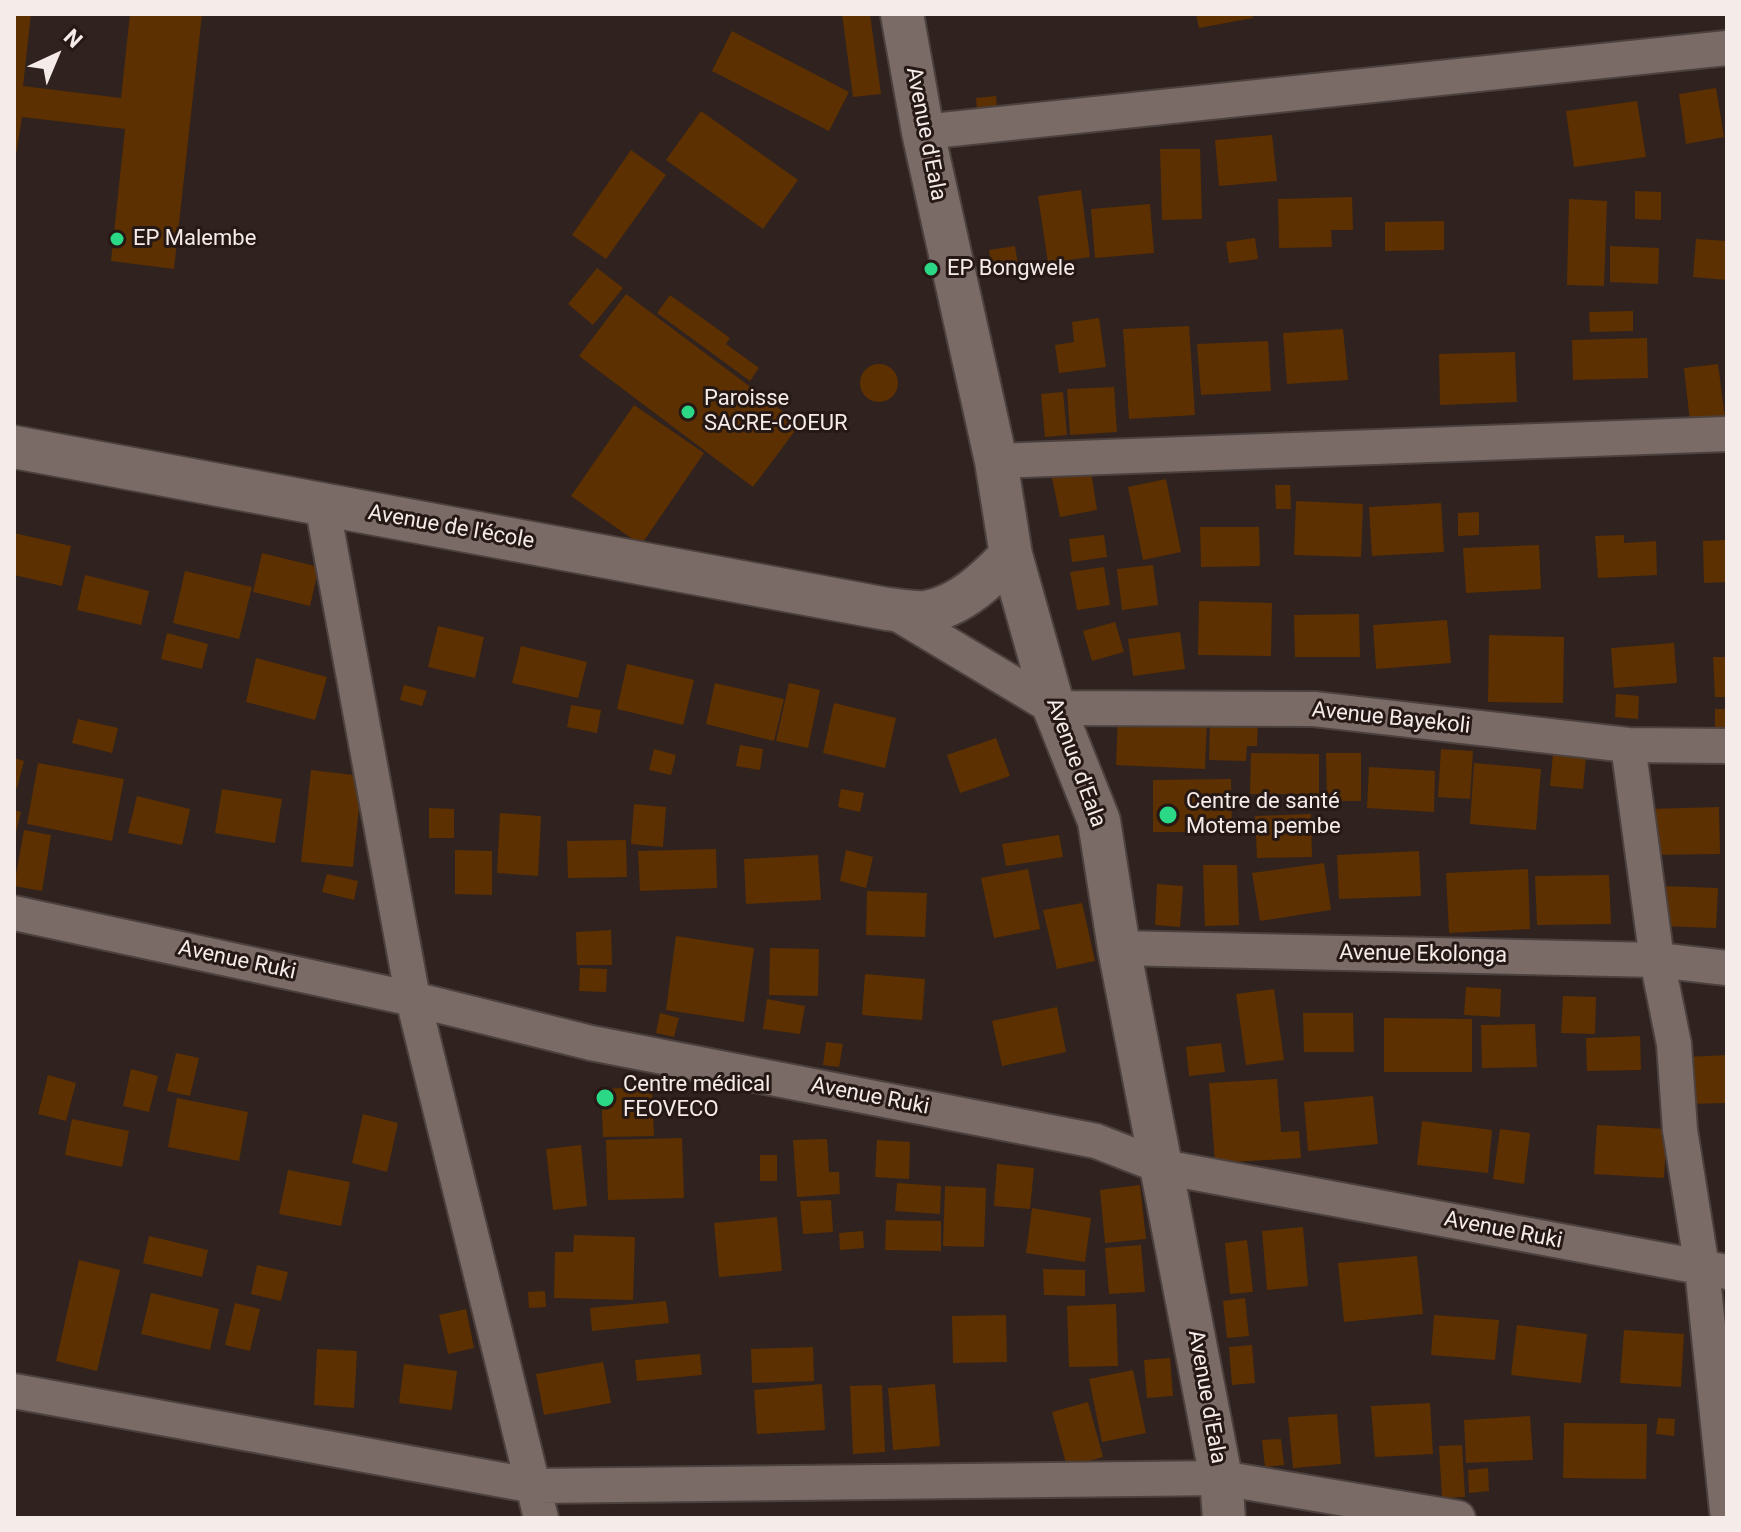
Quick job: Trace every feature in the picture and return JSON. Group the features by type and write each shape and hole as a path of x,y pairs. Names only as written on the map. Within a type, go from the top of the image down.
{"street":[{"name":"Avenue d'Eala","path":"902,14 923,132 996,461 1011,555 1054,708 1099,821 1119,948 1163,1167 1222,1498"},
{"path":"923,132 1727,48"},
{"path":"996,461 1727,434"},
{"name":"Avenue de l'école","path":"14,447 887,609 925,612 951,603 984,584 1011,555"},
{"path":"322,504 413,999 538,1502"},
{"path":"887,609 1054,708"},
{"name":"Avenue Bayekoli","path":"1054,708 1314,709 1628,745 1727,746"},
{"path":"1628,745 1657,960 1674,1044 1680,1130 1714,1270 1727,1511"},
{"name":"Avenue Ruki","path":"14,913 413,999 591,1043 1096,1141 1163,1167 1714,1270"},
{"name":"Avenue Ekolonga","path":"1119,948 1657,960 1727,968"},
{"path":"14,1391 538,1502 1222,1498 1458,1518"}],"building":[{"path":"14,14 31,14 23,86 121,98 130,14 202,14 174,269 111,261 125,129 22,117 14,168"},
{"path":"842,14 870,14 881,94 853,97"},
{"path":"1196,14 1252,14 1253,18 1199,28"},
{"path":"732,31 849,92 829,131 712,71"},
{"path":"1716,88 1724,137 1686,144 1679,94"},
{"path":"996,96 998,120 978,121 976,98"},
{"path":"1637,101 1646,157 1574,167 1566,111"},
{"path":"701,111 798,180 763,229 666,160"},
{"path":"1272,135 1277,181 1219,186 1215,140"},
{"path":"1160,149 1200,149 1202,219 1162,220"},
{"path":"631,150 666,175 606,259 572,235"},
{"path":"1081,190 1090,257 1048,263 1038,196"},
{"path":"1635,191 1661,192 1661,220 1635,219"},
{"path":"1352,197 1353,230 1331,230 1332,247 1279,248 1278,199"},
{"path":"1569,199 1607,201 1604,286 1567,285"},
{"path":"1150,204 1154,253 1095,258 1091,209"},
{"path":"1444,221 1444,250 1385,251 1385,222"},
{"path":"1255,238 1258,259 1229,263 1226,242"},
{"path":"1696,239 1727,241 1727,280 1693,277"},
{"path":"1015,246 1018,265 992,269 989,250"},
{"path":"1610,246 1659,248 1658,284 1610,282"},
{"path":"597,268 623,288 593,325 568,304"},
{"path":"626,294 800,424 753,487 579,356"},
{"path":"670,295 730,338 726,344 759,368 750,381 657,313"},
{"path":"1633,311 1633,331 1590,332 1589,312"},
{"path":"1099,318 1106,367 1059,373 1055,345 1074,342 1072,322"},
{"path":"1189,326 1195,415 1129,419 1123,329"},
{"path":"1343,329 1348,380 1287,384 1283,333"},
{"path":"1647,338 1648,378 1573,380 1572,340"},
{"path":"1268,341 1271,391 1201,395 1197,344"},
{"path":"1515,352 1517,402 1440,405 1439,354"},
{"path":"879,364 893,369 898,383 893,397 879,402 865,397 860,383 865,369"},
{"path":"1718,364 1725,418 1690,422 1684,368"},
{"path":"1114,387 1117,432 1070,435 1067,389"},
{"path":"1063,392 1067,435 1045,437 1041,394"},
{"path":"634,405 704,453 641,545 571,496"},
{"path":"1091,471 1097,510 1060,517 1052,478"},
{"path":"1166,479 1181,552 1143,560 1128,487"},
{"path":"1275,485 1290,485 1291,509 1276,509"},
{"path":"1296,501 1363,504 1361,557 1294,555"},
{"path":"1441,503 1444,552 1372,556 1369,507"},
{"path":"1479,512 1479,535 1458,536 1458,513"},
{"path":"1200,527 1259,527 1260,566 1201,567"},
{"path":"14,533 71,546 62,586 14,575"},
{"path":"1104,535 1107,557 1072,562 1069,539"},
{"path":"1624,535 1624,543 1656,541 1657,575 1598,578 1595,536"},
{"path":"1727,540 1727,582 1704,583 1703,541"},
{"path":"1539,545 1541,589 1466,593 1463,548"},
{"path":"262,553 319,567 310,606 253,592"},
{"path":"1153,565 1158,605 1122,610 1117,569"},
{"path":"1104,567 1110,605 1077,610 1070,572"},
{"path":"185,571 252,587 239,639 173,623"},
{"path":"85,575 149,591 141,625 77,610"},
{"path":"1199,601 1272,603 1271,656 1198,655"},
{"path":"1359,614 1360,657 1295,657 1294,615"},
{"path":"1447,620 1451,663 1376,669 1373,625"},
{"path":"1115,622 1124,652 1092,661 1083,631"},
{"path":"438,626 484,637 475,678 428,667"},
{"path":"1180,632 1185,669 1133,676 1128,639"},
{"path":"167,633 208,644 202,669 161,659"},
{"path":"1489,635 1564,637 1563,703 1488,702"},
{"path":"1674,643 1677,683 1614,688 1611,648"},
{"path":"521,646 587,662 578,698 512,683"},
{"path":"1713,657 1727,657 1727,697 1715,697"},
{"path":"256,658 327,677 315,720 246,702"},
{"path":"627,664 694,680 683,725 617,709"},
{"path":"715,683 784,699 774,741 706,724"},
{"path":"789,683 820,690 808,748 776,741"},
{"path":"404,685 427,691 422,706 400,700"},
{"path":"1616,694 1639,696 1638,719 1615,717"},
{"path":"834,703 896,718 885,768 823,753"},
{"path":"571,705 601,710 597,733 567,727"},
{"path":"1715,709 1727,709 1727,736 1715,736"},
{"path":"1118,716 1207,720 1205,769 1116,765"},
{"path":"78,719 118,728 112,753 72,743"},
{"path":"1210,720 1258,721 1257,746 1247,746 1246,761 1209,760"},
{"path":"996,738 1010,776 960,793 947,755"},
{"path":"740,745 763,749 760,770 736,766"},
{"path":"654,749 676,755 671,775 649,770"},
{"path":"1441,749 1473,751 1470,799 1438,797"},
{"path":"1251,753 1319,754 1319,794 1250,794"},
{"path":"1326,753 1361,753 1361,801 1327,801"},
{"path":"1553,753 1586,757 1583,789 1550,786"},
{"path":"14,758 24,761 17,788 14,787"},
{"path":"38,763 124,779 112,841 27,824"},
{"path":"1474,763 1541,769 1536,830 1470,824"},
{"path":"1369,767 1435,771 1434,812 1367,808"},
{"path":"311,770 362,776 353,867 301,862"},
{"path":"1231,779 1232,832 1153,832 1153,780"},
{"path":"222,789 282,799 275,843 215,833"},
{"path":"841,789 864,793 860,812 838,807"},
{"path":"137,796 190,809 182,845 128,833"},
{"path":"634,804 666,807 663,847 631,844"},
{"path":"1719,807 1720,854 1650,855 1649,809"},
{"path":"429,808 454,809 454,838 429,838"},
{"path":"14,810 21,812 15,836 14,836"},
{"path":"500,813 541,816 538,876 497,873"},
{"path":"1311,814 1312,857 1257,858 1255,816"},
{"path":"24,830 51,835 42,891 14,886"},
{"path":"1059,835 1063,857 1006,866 1002,844"},
{"path":"626,840 627,877 568,878 567,841"},
{"path":"716,849 717,888 640,891 638,851"},
{"path":"455,850 492,851 492,895 455,894"},
{"path":"846,850 873,857 866,888 840,881"},
{"path":"1419,851 1421,896 1339,899 1337,855"},
{"path":"818,855 821,900 746,904 744,859"},
{"path":"1324,863 1331,910 1260,921 1252,873"},
{"path":"1203,865 1237,865 1239,925 1205,926"},
{"path":"1028,869 1040,929 994,938 981,878"},
{"path":"1528,869 1530,929 1449,933 1446,873"},
{"path":"327,874 358,881 354,900 322,892"},
{"path":"1609,875 1611,924 1537,925 1535,876"},
{"path":"1157,884 1183,886 1180,927 1155,925"},
{"path":"1660,886 1718,888 1716,928 1659,926"},
{"path":"867,891 927,893 925,937 866,935"},
{"path":"1082,903 1095,961 1057,969 1043,910"},
{"path":"611,930 612,965 577,965 576,932"},
{"path":"676,936 754,948 744,1022 666,1010"},
{"path":"770,948 819,949 818,996 769,995"},
{"path":"580,968 607,969 606,992 579,991"},
{"path":"865,974 925,979 922,1020 862,1015"},
{"path":"1466,987 1501,989 1500,1017 1464,1015"},
{"path":"1274,989 1284,1060 1246,1065 1236,994"},
{"path":"1563,996 1596,997 1595,1034 1561,1033"},
{"path":"767,999 805,1006 800,1034 763,1029"},
{"path":"1057,1007 1066,1052 1002,1066 992,1021"},
{"path":"660,1013 679,1018 674,1037 656,1033"},
{"path":"1303,1013 1353,1013 1354,1052 1304,1052"},
{"path":"1384,1018 1472,1019 1472,1072 1384,1072"},
{"path":"1535,1024 1537,1067 1482,1068 1481,1025"},
{"path":"1640,1036 1641,1070 1587,1071 1586,1038"},
{"path":"826,1042 843,1044 839,1067 823,1065"},
{"path":"1221,1043 1225,1072 1189,1076 1186,1047"},
{"path":"176,1053 199,1058 190,1096 167,1091"},
{"path":"1727,1055 1727,1103 1688,1104 1686,1057"},
{"path":"131,1069 158,1076 149,1112 123,1106"},
{"path":"48,1075 76,1083 66,1121 38,1114"},
{"path":"1277,1079 1281,1132 1299,1131 1301,1158 1215,1163 1209,1083"},
{"path":"652,1087 654,1136 603,1137 601,1089"},
{"path":"1373,1096 1378,1144 1308,1151 1304,1102"},
{"path":"177,1098 248,1112 239,1161 168,1147"},
{"path":"363,1114 398,1123 387,1172 352,1163"},
{"path":"72,1119 129,1131 122,1167 65,1155"},
{"path":"1422,1121 1492,1130 1488,1173 1417,1165"},
{"path":"1597,1125 1667,1129 1664,1178 1594,1174"},
{"path":"1500,1129 1530,1133 1524,1184 1493,1179"},
{"path":"682,1138 684,1198 608,1200 606,1140"},
{"path":"827,1139 829,1172 839,1172 840,1194 797,1197 793,1140"},
{"path":"877,1140 910,1142 909,1179 875,1177"},
{"path":"581,1145 587,1206 553,1210 546,1149"},
{"path":"760,1155 777,1155 777,1181 760,1181"},
{"path":"997,1164 1034,1168 1030,1209 994,1206"},
{"path":"288,1170 350,1182 341,1226 279,1214"},
{"path":"897,1183 941,1186 940,1214 895,1211"},
{"path":"1140,1185 1146,1239 1105,1243 1100,1190"},
{"path":"945,1186 986,1188 984,1247 943,1246"},
{"path":"831,1200 833,1232 803,1234 800,1201"},
{"path":"1032,1208 1091,1218 1085,1262 1026,1253"},
{"path":"777,1217 782,1271 719,1277 714,1223"},
{"path":"886,1220 941,1221 941,1251 885,1250"},
{"path":"1303,1227 1308,1286 1267,1290 1262,1231"},
{"path":"863,1231 864,1248 840,1250 839,1233"},
{"path":"574,1235 635,1237 633,1300 554,1298 555,1252 573,1252"},
{"path":"149,1236 208,1250 202,1277 143,1263"},
{"path":"1247,1240 1253,1292 1230,1294 1225,1243"},
{"path":"1141,1245 1145,1292 1109,1294 1105,1248"},
{"path":"1417,1256 1423,1314 1344,1322 1338,1263"},
{"path":"79,1260 120,1270 97,1371 56,1361"},
{"path":"257,1265 288,1272 281,1301 251,1294"},
{"path":"1043,1269 1085,1270 1085,1296 1044,1295"},
{"path":"545,1291 546,1307 529,1308 528,1292"},
{"path":"151,1293 219,1309 210,1350 141,1334"},
{"path":"1245,1298 1249,1336 1227,1338 1223,1301"},
{"path":"666,1301 669,1323 592,1331 590,1308"},
{"path":"235,1303 260,1309 250,1351 225,1345"},
{"path":"1116,1304 1118,1366 1069,1367 1067,1306"},
{"path":"466,1309 474,1348 448,1354 439,1315"},
{"path":"1006,1315 1007,1362 953,1363 952,1316"},
{"path":"1434,1315 1499,1320 1495,1360 1431,1355"},
{"path":"1517,1325 1587,1334 1581,1383 1511,1375"},
{"path":"1624,1330 1684,1334 1681,1387 1620,1383"},
{"path":"1252,1345 1255,1383 1232,1385 1229,1347"},
{"path":"813,1347 814,1381 752,1383 751,1349"},
{"path":"317,1349 357,1351 354,1408 314,1405"},
{"path":"700,1354 702,1375 637,1381 635,1360"},
{"path":"1170,1358 1173,1396 1147,1398 1144,1360"},
{"path":"603,1362 611,1403 544,1415 536,1374"},
{"path":"404,1364 457,1371 452,1410 399,1403"},
{"path":"1133,1370 1146,1433 1102,1442 1089,1379"},
{"path":"822,1384 825,1430 757,1434 754,1390"},
{"path":"935,1384 940,1446 893,1450 888,1388"},
{"path":"882,1385 885,1452 853,1454 850,1386"},
{"path":"1088,1402 1103,1457 1067,1467 1052,1412"},
{"path":"1430,1403 1433,1454 1375,1457 1371,1406"},
{"path":"1337,1414 1341,1464 1293,1468 1288,1417"},
{"path":"1530,1416 1533,1460 1466,1463 1464,1420"},
{"path":"1658,1418 1675,1419 1674,1436 1656,1434"},
{"path":"1564,1423 1647,1424 1646,1479 1563,1478"},
{"path":"1281,1439 1284,1465 1265,1467 1262,1440"},
{"path":"1462,1445 1465,1497 1442,1498 1439,1446"},
{"path":"1488,1468 1489,1491 1469,1493 1468,1470"}],"place":[{"name":"EP Malembe","path":"117,239"},
{"name":"EP Bongwele","path":"931,269"},
{"name":"Paroisse SACRE-COEUR","path":"688,412"},
{"name":"Centre de santé Motema pembe","path":"1168,815"},
{"name":"Centre médical FEOVECO","path":"605,1098"}]}
